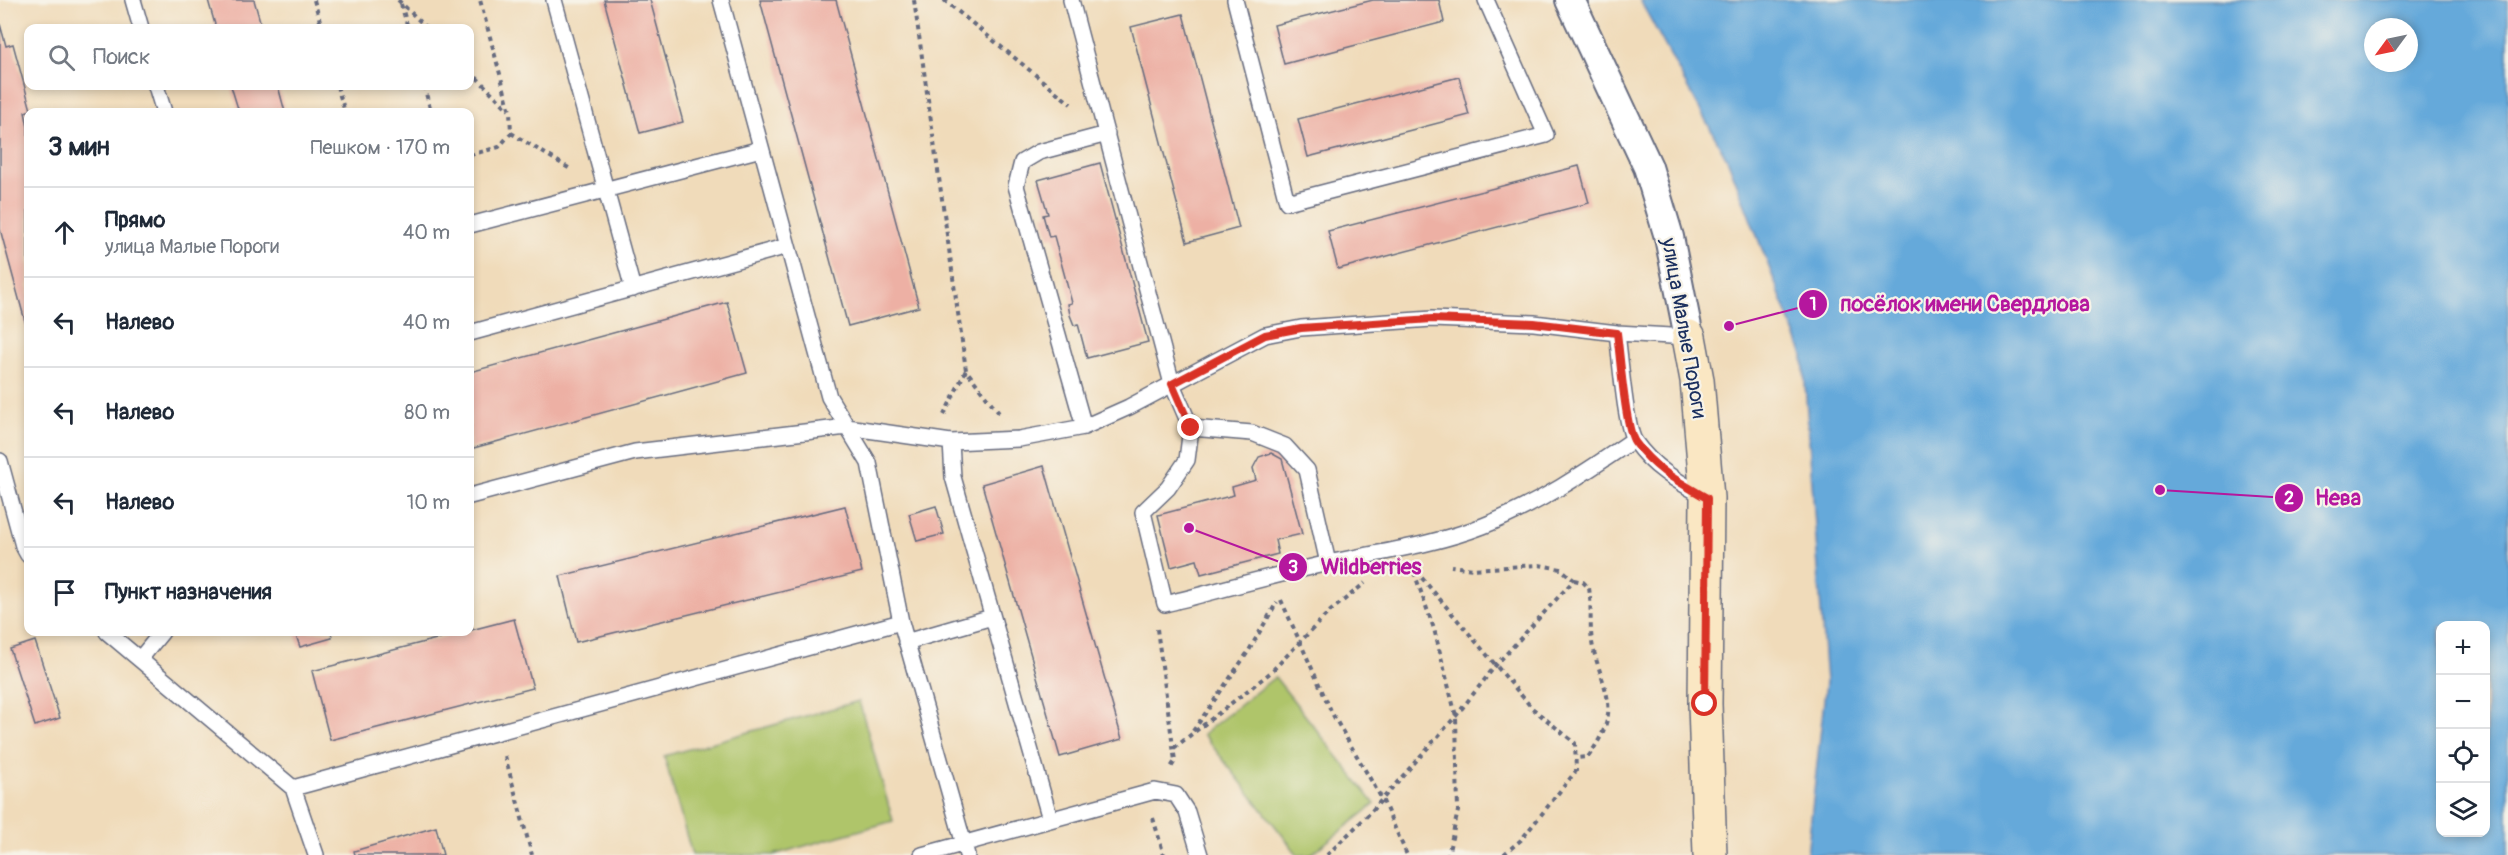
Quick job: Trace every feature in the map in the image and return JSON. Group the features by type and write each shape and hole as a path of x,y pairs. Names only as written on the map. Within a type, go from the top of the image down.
{"street":[{"name":"улица Малые Пороги","path":"1570,0 1648,167 1669,237 1697,380 1707,498 1705,704 1710,855"}],"lane":[{"path":"133,0 140,24"},
{"path":"554,0 633,289"},
{"path":"721,0 829,397 869,463 906,642 966,849"},
{"path":"1071,0 1172,384 1191,428 1187,460 1168,488 1143,512 1166,604 1328,563 1417,546 1483,526 1535,501 1598,464 1633,440"},
{"path":"1235,0 1287,202 1546,135 1486,0"},
{"path":"157,90 163,108"},
{"path":"1084,427 1016,186 1022,162 1030,157 1039,152 1107,134"},
{"path":"474,224 762,149"},
{"path":"474,332 788,246"},
{"path":"474,495 635,452 847,426 951,442 1019,439 1084,427 1265,335 1301,328 1432,319 1534,323 1617,333 1689,336"},
{"path":"1617,333 1624,396 1633,440 1666,476 1707,498"},
{"path":"1191,428 1252,433 1285,446 1307,470 1328,563"},
{"path":"951,442 953,477 1050,819"},
{"path":"0,460 24,548"},
{"path":"906,642 992,617"},
{"path":"293,788 901,622"},
{"path":"112,636 293,788 316,855"},
{"path":"140,659 159,636"},
{"path":"922,855 966,849 1050,819 1151,792 1176,795 1187,812 1200,855"}],"path":[{"path":"314,0 321,24"},
{"path":"474,154 499,147 511,133 510,111 480,0"},
{"path":"914,0 966,370 1019,439"},
{"path":"944,0 1107,134"},
{"path":"400,1 407,24"},
{"path":"400,1 423,24"},
{"path":"474,75 510,111"},
{"path":"338,90 344,108"},
{"path":"425,90 430,108"},
{"path":"511,133 605,189"},
{"path":"932,439 966,370"},
{"path":"1417,546 1444,565 1473,569 1539,566 1561,569 1574,580 1583,582 1589,588 1593,647 1608,693 1608,716 1601,738 1588,757 1576,758"},
{"path":"1448,855 1458,811 1456,716 1434,629 1411,565 1532,708 1575,744 1576,771 1521,840 1503,855"},
{"path":"1174,748 1270,673 1328,613 1369,579"},
{"path":"1327,855 1382,799 1456,716 1496,665 1574,580"},
{"path":"1191,734 1248,652 1279,597 1333,715 1382,799 1407,855"},
{"path":"1164,855 1151,792 1175,761 1156,622 1166,604"},
{"path":"498,732 532,855"}],"green space":[{"path":"1275,677 1375,804 1310,855 1298,855 1203,734"},
{"path":"859,701 893,821 773,855 692,855 664,756"}],"water":[{"path":"1640,0 2508,0 2508,855 1807,855 1826,682 1803,355 1728,161"}],"building":[{"path":"208,0 254,0 261,24 215,24"},
{"path":"604,0 650,0 683,122 640,133"},
{"path":"760,0 836,0 919,307 848,326"},
{"path":"1373,0 1439,0 1444,22 1284,64 1274,25"},
{"path":"1183,14 1239,228 1187,242 1131,27"},
{"path":"0,24 6,46 13,44 30,108 24,108 24,317 0,229"},
{"path":"1459,77 1469,115 1308,157 1298,119"},
{"path":"232,90 279,90 284,108 238,108"},
{"path":"1100,163 1148,342 1087,358 1078,324 1074,325 1070,315 1068,304 1072,303 1054,236 1049,237 1043,215 1048,214 1038,180"},
{"path":"1579,166 1589,203 1338,269 1328,231"},
{"path":"727,302 747,373 474,448 474,371"},
{"path":"1271,453 1282,459 1302,534 1275,540 1278,554 1201,574 1197,560 1171,567 1158,515 1234,495 1232,487 1256,480 1253,468 1259,457"},
{"path":"1044,466 1122,739 1060,757 982,484"},
{"path":"845,506 862,572 576,642 560,576"},
{"path":"936,506 944,534 917,541 909,514"},
{"path":"514,619 533,688 330,740 312,671 448,636 474,636 474,629"},
{"path":"296,636 332,636 332,638 300,647"},
{"path":"35,641 60,718 35,726 10,649"},
{"path":"436,827 443,855 355,855 354,851"}],"place":[{"name":"посёлок имени Свердлова","path":"1729,326"},
{"name":"Нева","path":"2160,490"},
{"name":"Wildberries","path":"1189,528"}],"route":[{"path":"1191,428 1172,384 1265,335 1301,328 1432,319 1534,323 1617,333 1624,396 1633,440 1666,476 1707,498 1705,704"}]}
